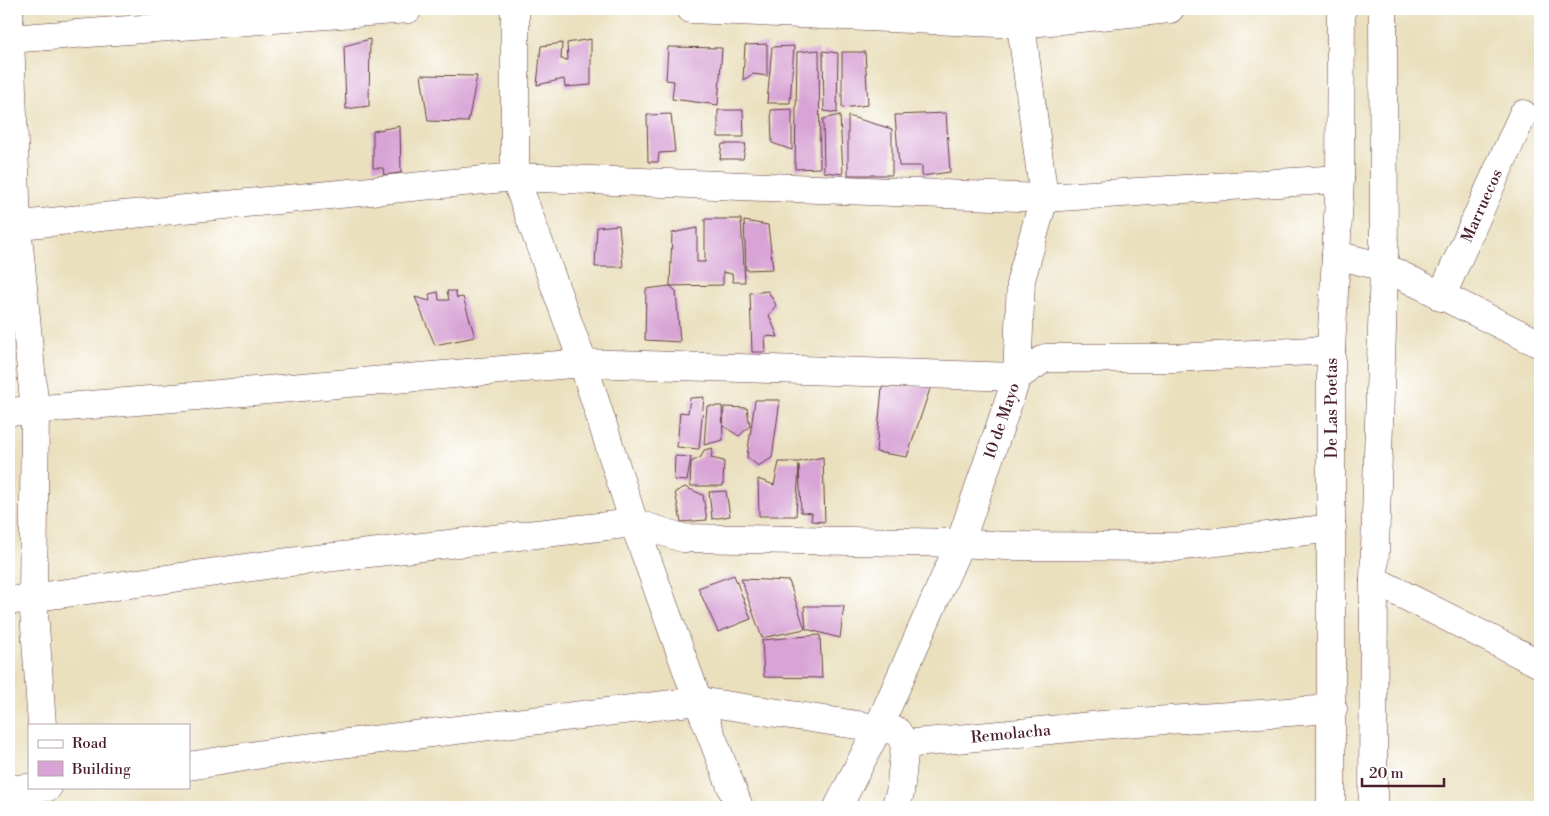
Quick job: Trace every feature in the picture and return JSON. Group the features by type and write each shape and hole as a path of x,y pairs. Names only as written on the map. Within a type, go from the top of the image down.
{"street":[{"path":"9,9 13,226 35,411 21,600 42,724"},
{"path":"9,39 408,9"},
{"path":"515,9 515,177 583,362 634,523 698,701 739,807"},
{"path":"691,9 1019,16 1170,9"},
{"name":"De Las Poetas","path":"1331,807 1333,709 1331,350 1340,179 1341,9"},
{"path":"1373,807 1374,580 1384,267 1383,9"},
{"name":"10 de Mayo","path":"838,807 878,728 960,543 1017,378 1022,280 1044,198 1019,16"},
{"name":"Marruecos","path":"1441,296 1523,114"},
{"path":"13,226 515,177 1044,198 1340,179"},
{"path":"1336,255 1384,267 1540,344"},
{"path":"9,412 583,362 1017,378 1045,358 1174,358 1331,350"},
{"path":"21,600 281,563 634,523 683,538 960,543 1006,546 1175,547 1332,528"},
{"path":"1374,580 1540,664"},
{"path":"190,766 281,751 698,701 897,731 905,744 900,793 895,807"},
{"name":"Remolacha","path":"905,744 1123,723 1333,709"},
{"path":"9,789 28,788"},
{"path":"41,807 47,788"}],"building":[{"path":"370,39 369,106 346,109 344,46"},
{"path":"591,39 591,85 565,87 564,79 537,85 541,46 562,43 561,59 568,60 567,43"},
{"path":"767,44 767,76 753,74 743,80 745,45"},
{"path":"794,46 790,103 767,103 772,47"},
{"path":"668,47 722,48 718,105 672,99 674,81 666,80"},
{"path":"819,50 820,168 795,169 797,52"},
{"path":"823,51 838,53 837,113 824,111"},
{"path":"842,52 865,52 868,105 842,108"},
{"path":"421,75 477,76 468,122 428,121"},
{"path":"792,109 792,150 772,143 771,110"},
{"path":"718,110 743,110 744,137 718,137"},
{"path":"946,113 950,172 922,176 922,166 899,166 895,115"},
{"path":"671,114 675,152 659,153 658,162 648,162 647,115"},
{"path":"840,115 843,174 824,172 823,119"},
{"path":"848,116 892,129 892,175 848,175"},
{"path":"400,126 401,173 384,175 383,168 373,168 373,131"},
{"path":"722,144 746,144 743,159 720,159"},
{"path":"705,219 741,219 745,282 733,282 732,274 723,272 723,285 670,286 672,233 697,228 697,262 705,262"},
{"path":"744,221 768,225 773,269 746,270"},
{"path":"619,225 623,267 595,267 597,227"},
{"path":"670,286 676,291 680,342 645,340 646,289"},
{"path":"447,291 455,291 457,298 463,297 475,337 435,345 415,297 430,301 429,294 438,292 439,300 449,300"},
{"path":"768,291 776,305 769,315 778,337 765,336 766,352 752,352 750,293"},
{"path":"931,386 907,457 876,452 882,387"},
{"path":"704,397 699,449 677,447 680,412 688,413 690,398"},
{"path":"755,400 780,400 772,458 758,466 747,457"},
{"path":"707,406 722,406 723,440 704,445"},
{"path":"724,407 747,408 750,426 739,436 723,426"},
{"path":"713,448 711,458 724,461 723,486 690,486 691,462 701,457 704,450"},
{"path":"675,456 691,457 687,481 674,480"},
{"path":"823,457 825,522 811,521 812,513 801,512 799,465 796,516 759,516 758,479 774,485 779,462 799,462"},
{"path":"685,487 703,495 707,520 681,522 675,492"},
{"path":"726,491 730,516 712,519 709,492"},
{"path":"734,575 751,619 718,632 698,588"},
{"path":"741,579 789,581 805,629 762,638"},
{"path":"804,606 844,606 840,638 806,629"},
{"path":"820,635 822,678 764,677 762,640"}]}
